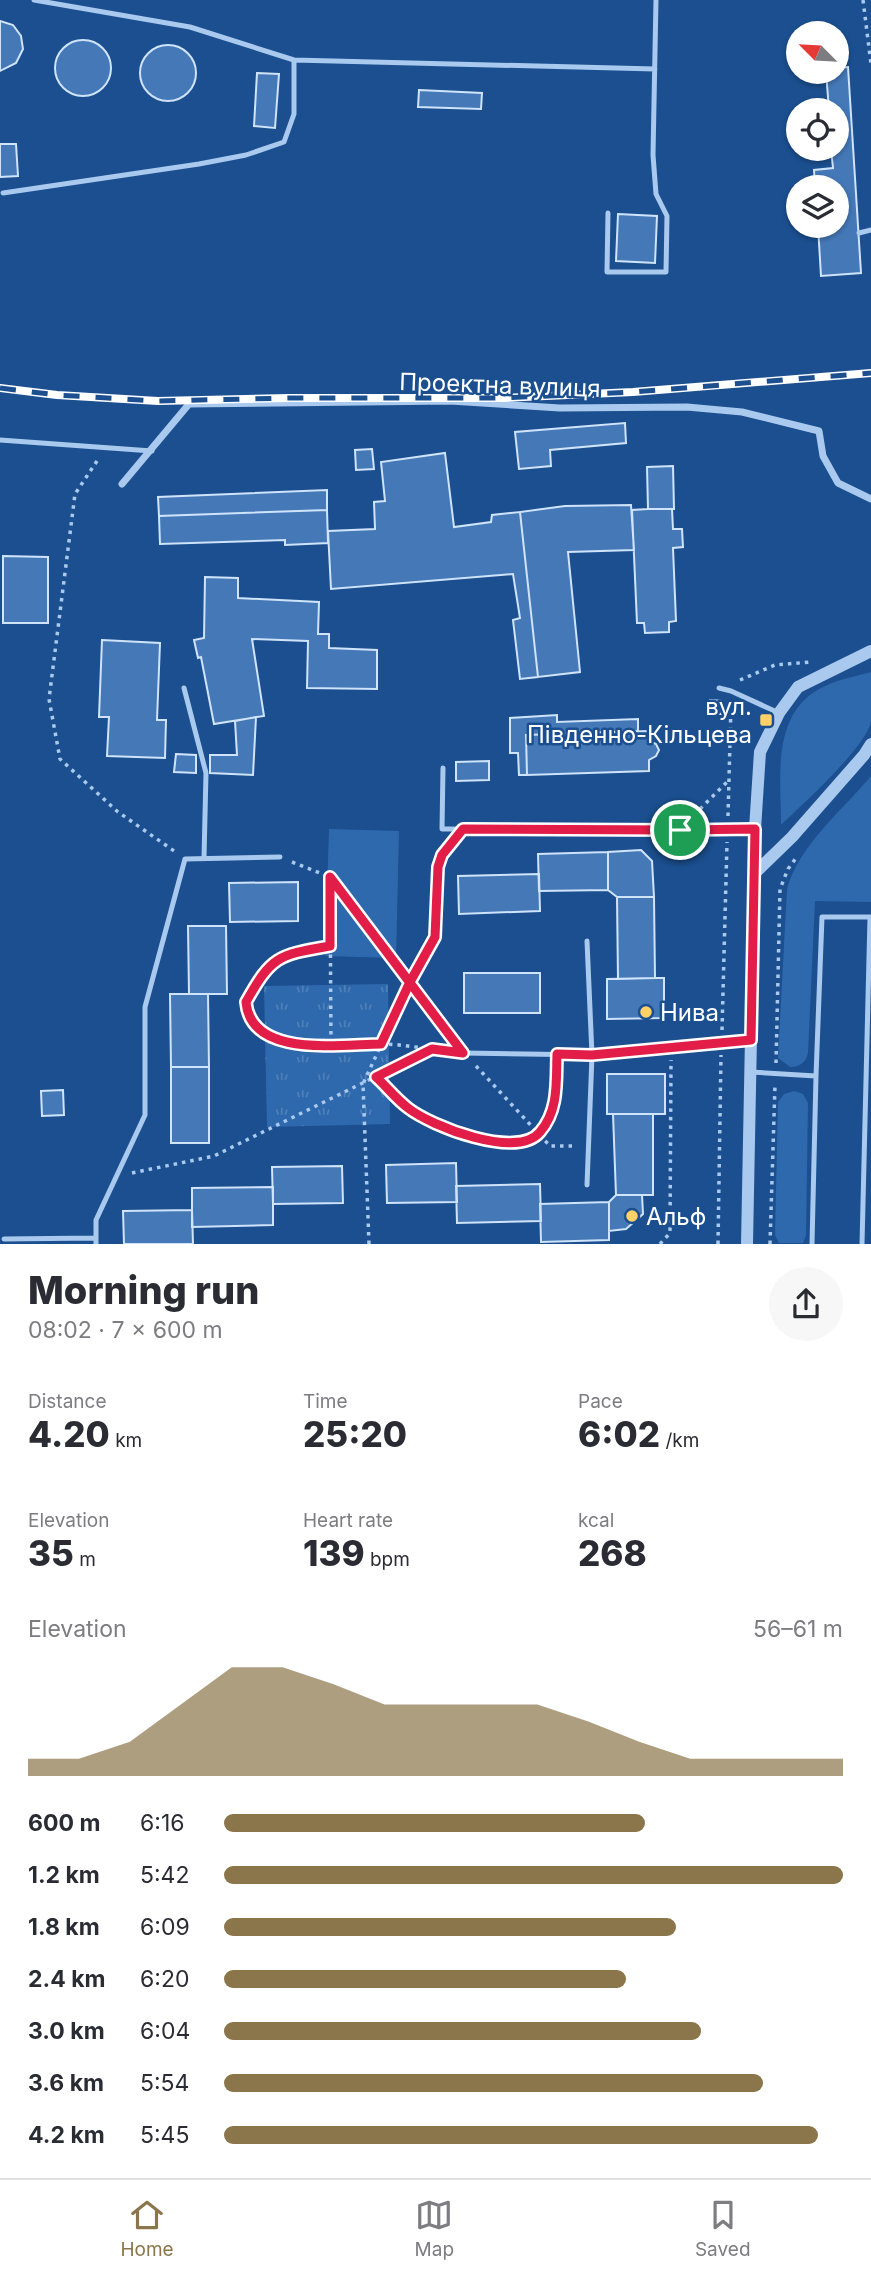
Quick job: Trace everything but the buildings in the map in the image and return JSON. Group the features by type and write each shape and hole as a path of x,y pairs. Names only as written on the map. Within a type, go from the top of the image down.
{"street":[{"name":"Проектна вулиця","path":"122,484 189,404 450,401 560,408 687,407 742,412 819,430 823,456 838,483 871,499"},
{"path":"747,1244 755,829 760,752 779,713 799,687 871,651"},
{"path":"755,873 792,837 871,744"}],"lane":[{"path":"34,0 76,4 190,27 294,60 655,69"},
{"path":"608,213 607,272 666,272 667,216 656,194 653,155 656,0"},
{"path":"3,193 199,164 246,155 284,142 294,114 294,60"},
{"path":"859,233 871,230"},
{"path":"0,440 152,451"},
{"path":"184,688 206,773 204,858"},
{"path":"719,688 779,713"},
{"path":"443,768 442,829 755,829"},
{"path":"4,1239 96,1241 96,1220 145,1115 145,1007 185,859 280,857"},
{"path":"812,1244 822,917 870,917 862,1244"},
{"path":"587,941 592,1055 587,1185"},
{"path":"463,1053 592,1055 751,1040"},
{"path":"750,1072 816,1076"}],"path":[{"path":"863,0 871,64"},
{"path":"106,447 75,494 49,699 60,759 118,812 185,859"},
{"path":"680,830 730,780"},
{"path":"369,1244 363,1084 410,982 435,937 438,867 442,855 463,829"},
{"path":"770,1244 780,889 788,869 799,853"},
{"path":"280,857 330,877 463,1053 550,1146 588,1146"},
{"path":"330,877 331,1044"},
{"path":"330,946 288,953 273,962 246,1005 254,1023 275,1039 291,1045 381,1044 463,1053"},
{"path":"660,1244 670,1233 671,1047"},
{"path":"116,1175 214,1156 432,1049"},
{"path":"376,1077 408,1108 452,1132 509,1142 531,1139 539,1134 553,1110 556,1098 557,1054"}],"green space":[{"path":"871,672 871,722 866,733 832,776 781,825 782,750 793,715 804,701 819,689"},
{"path":"871,776 871,902 815,901 808,1053 802,1064 790,1067 778,1058 787,889 811,843"},
{"path":"329,829 399,831 396,958 325,956"},
{"path":"388,984 390,1124 267,1127 264,986"},
{"path":"794,1091 803,1094 808,1103 806,1235 803,1243 779,1243 775,1235 778,1102 784,1094"}],"railway":[{"path":"0,388 57,395 158,401 503,398 633,392 871,373"}],"place":[{"name":"вул. Південно-Кільцева","path":"766,720"},
{"name":"Нива","path":"646,1012"},
{"name":"Альф","path":"632,1216"}],"route":[{"path":"680,830 463,829 442,855 438,867 435,937 410,982 381,1044 291,1045 263,1032 248,1012 246,1002 273,962 288,953 330,946 330,877 410,982 463,1053 432,1049 376,1077 408,1108 452,1132 509,1142 531,1139 539,1134 553,1110 556,1098 557,1054 592,1055 751,1040 755,829 680,830"}]}
